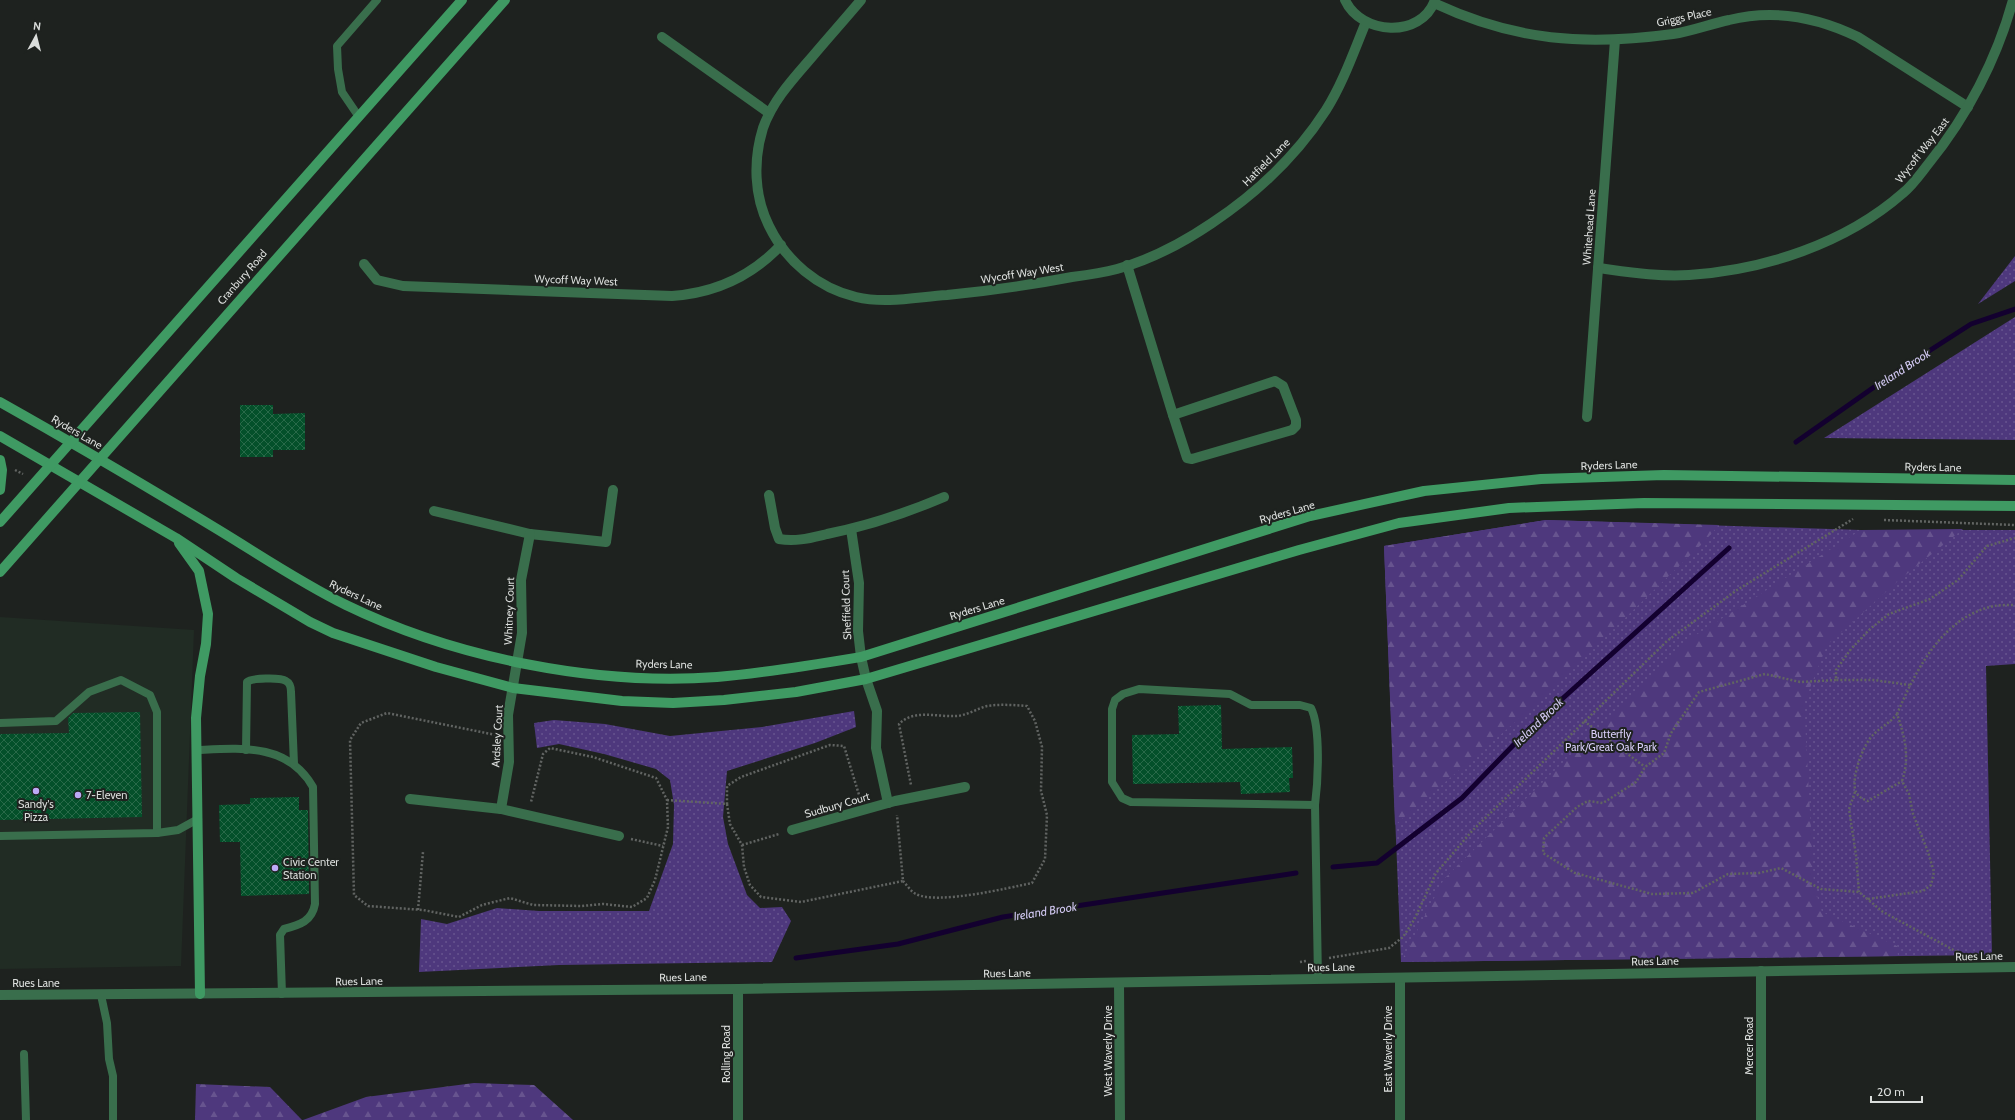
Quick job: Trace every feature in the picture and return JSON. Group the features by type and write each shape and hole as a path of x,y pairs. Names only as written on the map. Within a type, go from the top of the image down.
{"main road":[{"name":"Cranbury Road","path":"0,522 462,0"},
{"name":"Cranbury Road","path":"0,572 79,483 99,458 505,0"},
{"name":"Ryders Lane","path":"0,402 99,458 307,584 346,605 395,626 518,663 564,671 663,678 716,677 790,670 860,657 1310,516 1424,490 1541,479 1664,475 2015,480"},
{"path":"0,436 176,538 261,593 310,622 333,632 436,667 513,688 614,700 673,703 724,700 796,692 866,680 1299,550 1399,523 1509,508 1644,503 2015,506"},
{"path":"0,460 2,470 0,490"},
{"path":"176,538 199,571 208,614 206,644 200,676 196,718 200,994"}],"street":[{"name":"Wycoff Way West","path":"861,0 783,90 764,126 757,153 757,180 766,220 780,245 797,265 831,288 857,297 884,301 1016,288 1116,269 1127,265"},
{"path":"1345,0 1355,14 1366,22 1381,28 1396,28 1411,24 1424,16 1435,2"},
{"name":"Wycoff Way East","path":"1598,268 1648,275 1688,275 1726,271 1765,263 1802,251 1838,235 1872,216 1904,193 1944,144 1968,108 1992,61 2013,0"},
{"name":"Griggs Place","path":"1435,2 1465,18 1538,37 1579,40 1615,40 1675,34 1747,16 1779,15 1804,18 1841,29 1858,37 1968,108"},
{"name":"Hatfield Lane","path":"1127,265 1174,245 1210,225 1244,201 1275,173 1303,142 1327,109 1366,22"},
{"path":"662,37 769,114"},
{"name":"Whitehead Lane","path":"1587,417 1615,40"},
{"name":"Wycoff Way West","path":"364,264 377,280 403,286 672,296 702,292 731,282 758,267 780,245"},
{"path":"1127,265 1184,454 1187,458 1192,459 1292,430 1296,426 1283,386 1276,381 1173,415"},
{"path":"434,511 530,534 606,542 613,490"},
{"path":"769,495 775,528 779,539 793,541 851,529 898,516 944,497"},
{"name":"Sheffield Court","path":"851,529 860,583 858,631 860,657 866,680"},
{"name":"Whitney Court","path":"513,688 522,633 521,580 530,534"},
{"name":"Sudbury Court","path":"866,680 877,711 876,748 892,802"},
{"name":"Ardsley Court","path":"501,809 509,762 508,715 513,688"},
{"name":"Sudbury Court","path":"792,830 892,802 965,787"},
{"path":"410,799 501,809 619,836"},
{"name":"Rues Lane","path":"0,995 282,994 738,989 2015,967"},
{"name":"Mercer Road","path":"1761,971 1761,1120"},
{"name":"East Waverly Drive","path":"1400,978 1400,1120"},
{"name":"West Waverly Drive","path":"1119,983 1120,1120"},
{"name":"Rolling Road","path":"738,989 738,1120"}],"lane":[{"path":"359,116 342,92 338,69 337,46 376,0"},
{"path":"246,750 247,682 254,679 284,680 289,684 291,692 294,764"},
{"path":"0,723 56,721 89,692 121,680 150,695 156,712 157,833"},
{"path":"1315,805 1131,802 1122,798 1112,782 1112,709 1115,700 1131,690 1146,690 1230,694 1251,705 1294,705 1311,708 1315,720 1316,734 1317,785 1315,805 1318,979"},
{"path":"197,750 262,750 294,764 306,775 313,787 314,912 300,925 284,929 280,935 282,994"},
{"path":"0,836 157,833 178,830 198,819"},
{"path":"101,995 107,1023 109,1059 113,1076 113,1120"},
{"path":"24,1054 26,1120"}],"path":[{"path":"18,471 21,467"},
{"path":"1334,957 1389,948 1403,937 1414,920 1436,873 1472,831 1667,641 1724,599 1852,519 1860,519"},
{"path":"1883,520 2015,525"},
{"path":"1836,680 1836,670 1851,649 1870,629 1889,614 1930,599 1958,580 1987,546 2015,538"},
{"path":"1859,892 1849,809 1855,792 1855,779 1866,744 1873,734 1891,723 1897,714 1910,685 1927,657 1952,626 1973,614 1994,606 2015,605"},
{"path":"1910,685 1874,680 1800,682 1765,674 1699,692 1671,733 1664,752 1645,767 1636,782 1603,803 1588,801 1577,807 1544,838 1543,853 1575,873 1652,894 1693,893 1728,874 1759,873 1781,868 1821,888 1859,892 1883,912 1964,956 1965,968"},
{"path":"892,802 903,881 916,894 939,898 1032,883 1045,859 1047,815 1041,791 1042,747 1034,721 1027,706 987,706 956,716 926,714 903,719 899,724 914,798"},
{"path":"1855,792 1861,798 1868,801 1902,781 1907,766 1902,729 1897,714"},
{"path":"1584,721 1645,767"},
{"path":"864,810 844,746 830,745 741,777 727,786 727,804 730,824 742,845 744,867 750,885 761,897 801,902 903,881"},
{"path":"1868,899 1924,891 1931,884 1934,872 1913,814 1909,794 1902,781"},
{"path":"667,800 727,804"},
{"path":"742,845 792,830"},
{"path":"619,836 663,846"},
{"path":"418,910 423,852"}],"shaded area":[{"path":"0,617 194,630 181,966 0,969"}],"green space":[{"path":"2015,256 2015,281 1978,304"},
{"path":"2015,317 2015,440 1824,438"},
{"name":"Butterfly Park/Great Oak Park","path":"1546,520 1861,530 2015,530 2015,664 1986,666 1992,955 1401,962 1384,546"},
{"path":"1546,520 1719,525 1703,543 1527,712 1395,825 1384,546"},
{"path":"1963,529 1898,581 1827,645 1804,703 1814,886 1822,912 1897,946 1898,956 1401,962 1444,879 1688,640 1861,530"},
{"path":"854,711 856,727 815,743 727,771 723,817 728,844 747,895 760,908 782,907 791,921 772,962 559,965 419,972 421,919 447,924 497,908 539,911 649,911 673,844 674,805 670,780 656,769 604,754 559,744 537,748 534,723 554,720 605,724 670,736 762,727"},
{"path":"474,1083 534,1085 573,1120 303,1120 366,1097"},
{"path":"196,1084 270,1087 302,1120 195,1120"}],"building":[{"path":"240,405 273,405 273,414 305,413 305,450 273,450 273,457 240,457"},
{"path":"1221,705 1222,749 1292,747 1293,778 1289,778 1290,792 1241,794 1240,782 1133,784 1132,735 1179,734 1178,706"},
{"path":"140,712 142,817 0,820 0,734 69,733 68,718 73,713"},
{"name":"Civic Center Station","path":"299,797 299,810 308,810 309,894 241,896 240,842 220,842 219,805 250,804 250,798"}],"waterway":[{"name":"Ireland Brook","path":"1796,442 1887,378 1971,324 2015,309"},
{"name":"Ireland Brook","path":"1333,867 1377,863 1462,798 1530,728 1729,548"},
{"name":"Ireland Brook","path":"796,958 898,944 1003,917 1296,873"}],"place":[{"name":"Sandy's Pizza","path":"36,791"},
{"name":"7-Eleven","path":"78,795"},
{"name":"Civic Center Station","path":"275,868"}]}
